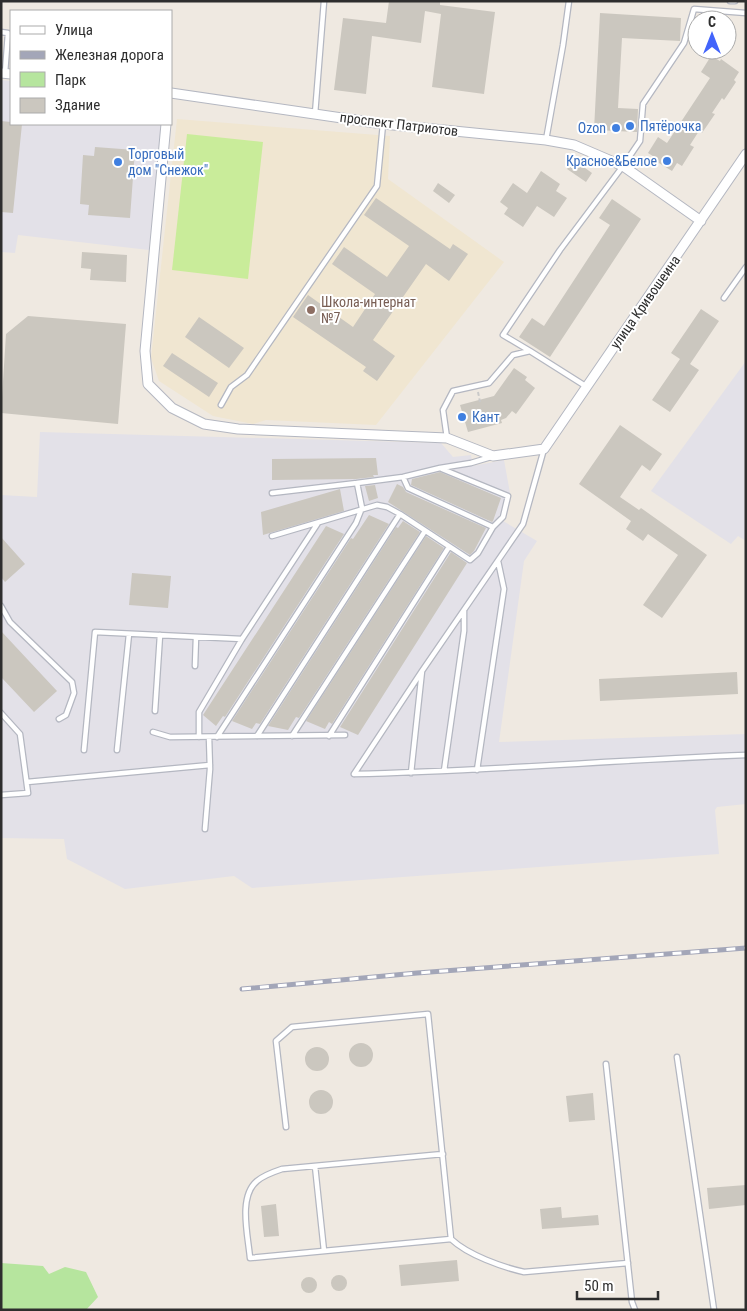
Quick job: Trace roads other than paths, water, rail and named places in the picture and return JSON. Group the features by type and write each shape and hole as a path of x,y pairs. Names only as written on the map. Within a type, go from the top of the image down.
{"street":[{"name":"проспект Патриотов","path":"172,94 383,124 546,140 574,146 623,166 701,221"},
{"path":"166,125 145,351 148,384 172,408 204,424 238,429 447,438 493,456 544,449"},
{"name":"улица Кривошеина","path":"544,449 746,154"}],"lane":[{"path":"315,114 324,1"},
{"path":"546,140 569,1"},
{"path":"730,1 735,1"},
{"path":"587,387 503,335 560,250 640,141 643,104 684,43 694,9 746,13"},
{"path":"1,32 8,32 6,73"},
{"path":"221,405 231,387 247,375 377,186 383,124"},
{"path":"724,298 746,267"},
{"path":"447,438 443,410 453,391 489,383 513,355 530,351"},
{"path":"544,449 523,524 354,774 477,770 632,759 746,755"},
{"path":"272,493 403,477 471,463 493,456"},
{"path":"272,536 362,508 377,505 387,506 470,560 478,552 493,527 503,516 508,496 440,468"},
{"path":"403,477 408,488 493,527"},
{"path":"217,737 356,523 362,508 357,483"},
{"path":"257,736 400,514"},
{"path":"199,737 199,712 242,639 318,523"},
{"path":"292,736 425,531"},
{"path":"329,736 449,547"},
{"path":"477,770 504,589 498,561"},
{"path":"1,606 10,622 72,682 74,692 66,715 59,719"},
{"path":"444,771 464,631 464,610"},
{"path":"84,750 95,632 242,639"},
{"path":"117,750 129,634"},
{"path":"155,711 160,636"},
{"path":"195,666 196,637"},
{"path":"411,773 422,671"},
{"path":"1,714 20,734 28,793 1,795"},
{"path":"152,732 170,737 345,735"},
{"path":"205,829 210,765 210,737"},
{"path":"27,782 210,765"},
{"path":"286,1126 276,1041 292,1027 428,1014 444,1154 451,1239 461,1248 513,1270 524,1272 628,1263"},
{"path":"677,1057 714,1310"},
{"path":"606,1064 632,1302 636,1310"},
{"path":"444,1154 282,1169 266,1175 256,1182 248,1192 245,1204 250,1258 451,1239"},
{"path":"315,1166 324,1251"}],"railway":[{"path":"242,989 417,973 746,948"}],"place":[{"name":"Пятёрочка","path":"630,126"},
{"name":"Ozon","path":"616,128"},
{"name":"Красное&Белое","path":"667,161"},
{"name":"Торговый дом \"Снежок\"","path":"118,162"},
{"name":"Школа-интернат №7","path":"311,310"},
{"name":"Кант","path":"462,417"}]}
